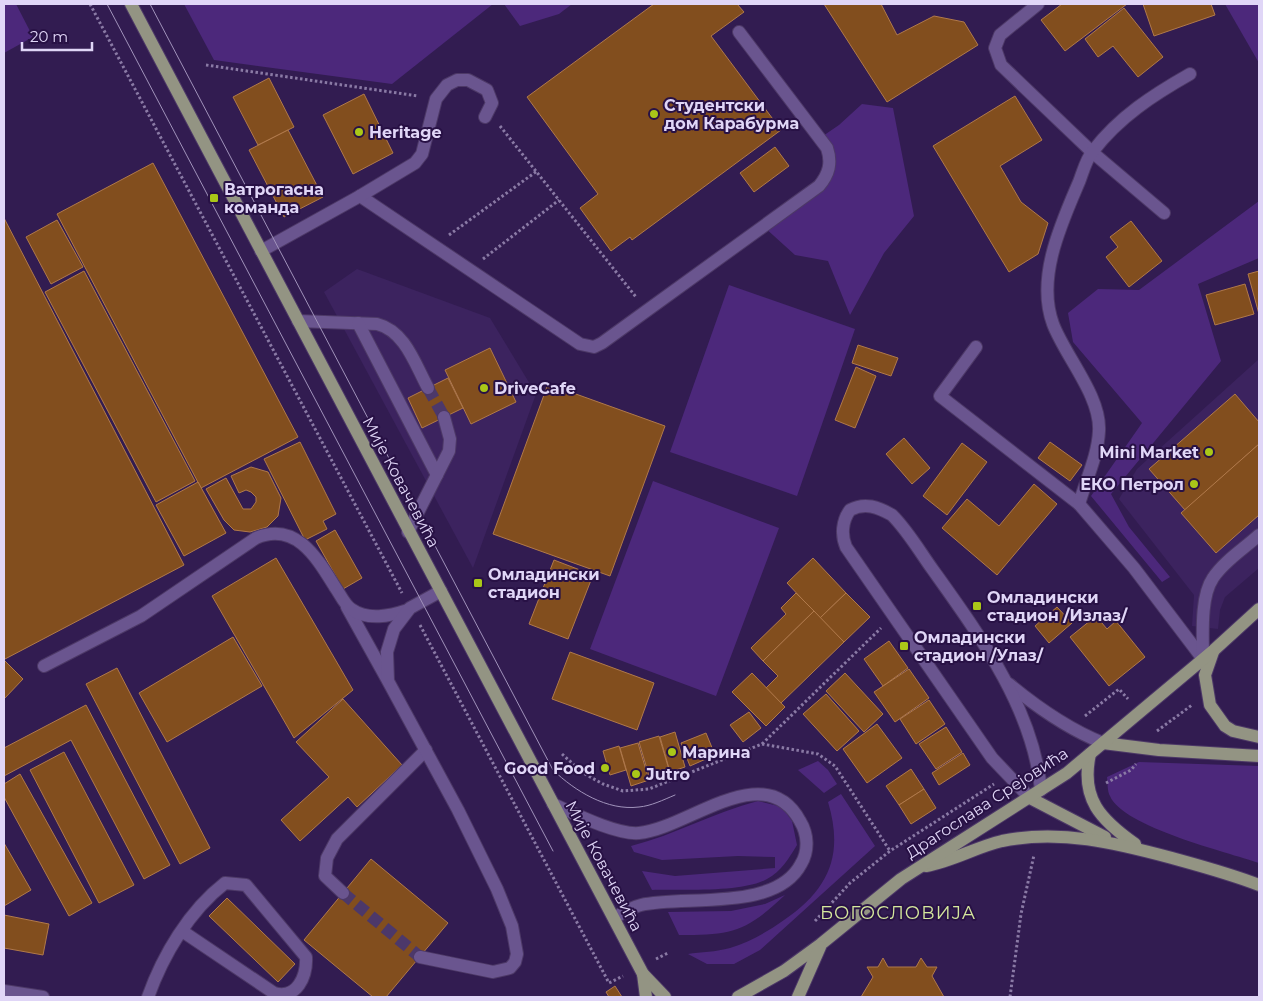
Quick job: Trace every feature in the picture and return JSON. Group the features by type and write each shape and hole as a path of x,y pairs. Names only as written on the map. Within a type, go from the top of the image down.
{"main road":[{"name":"Мије Ковачевића","path":"131,4 408,532 643,974 665,997"},
{"name":"Драгослава Срејовића","path":"738,997 784,971 821,944 888,888 1030,798 1090,754 1214,650 1259,609"},
{"path":"1214,650 1205,675 1210,705 1225,726 1233,731 1259,737"},
{"path":"1103,743 1159,750 1259,756"},
{"path":"1090,754 1086,771 1093,803 1103,818 1143,850"},
{"path":"1030,798 1075,824 1118,843 1230,874 1259,885"},
{"path":"917,868 1015,839 1054,837 1118,843"},
{"name":"Драгослава Срејовића","path":"798,997 821,944"},
{"name":"Мије Ковачевића","path":"643,974 646,997"}],"street":[{"path":"1038,4 1000,34 995,48 1001,65 1092,152 1164,213"},
{"path":"360,196 580,344 594,347 647,311 819,186 829,169 830,158 827,148 739,32"},
{"path":"1079,504 1097,445 1099,429 1095,406 1053,323 1047,291 1051,260 1068,207 1092,152 1125,115 1157,92 1190,74"},
{"path":"261,251 415,163 419,158 436,99 440,91 452,82 468,80 478,84 489,94 492,103 487,115"},
{"path":"298,321 377,324 394,330 428,388"},
{"path":"358,323 437,475"},
{"path":"976,347 940,396 1079,504 1134,568 1203,659"},
{"path":"408,532 437,475 450,444 444,417"},
{"path":"1030,798 992,758 843,541 846,516 856,507 865,505 882,509 897,520 958,604 1004,679 1031,737 1038,762 1041,790"},
{"path":"44,666 142,616 256,538 269,532 282,533 307,548 320,564 344,602 426,750 497,889 512,926 517,954 515,962 510,968 493,972 420,957"},
{"path":"1203,659 1202,630 1208,586 1214,576 1259,535"},
{"path":"344,602 351,609 363,614 378,616 409,609 441,591"},
{"path":"388,681 387,652 394,629 409,609"},
{"path":"1004,679 1044,712 1071,728 1103,743"},
{"path":"343,893 325,876 327,858 338,839 426,750"},
{"path":"553,804 599,824 637,834 663,828 733,798 762,794 778,798 790,806 804,828 806,844 802,863 796,873 772,888 734,899 641,905 614,918"},
{"path":"148,997 162,962 182,931 214,892 224,883 246,885 306,957 306,968 302,982 292,993 282,996 274,993 182,931"},
{"path":"4,991 43,997"}],"path":[{"path":"90,4 409,609 610,983 620,977"},
{"path":"206,65 436,99"},
{"path":"487,115 537,170 647,311"},
{"path":"435,246 537,170"},
{"path":"470,270 559,200"},
{"path":"762,744 894,615"},
{"path":"1071,728 1119,689 1156,731"},
{"path":"815,921 850,883 890,851 1008,776"}],"shaded area":[{"path":"4,4 16,4 33,37 4,53"},
{"path":"184,4 493,4 392,84 214,60"},
{"path":"504,4 572,4 559,14 520,26"},
{"path":"1225,4 1259,4 1259,63"},
{"path":"862,104 893,108 914,216 884,253 850,315 828,261 795,255 763,226 819,186 830,158 820,138 839,125"},
{"path":"1259,201 1259,258 1198,284 1221,361 1111,494 1129,527 1170,577 1162,582 1091,496 1142,423 1073,342 1068,313 1098,289 1139,290"},
{"path":"357,269 490,318 536,394 473,568 324,292"},
{"path":"729,285 855,329 797,496 670,452"},
{"name":"ЕКО Петрол","path":"1259,359 1259,568 1225,597 1220,610 1218,629 1192,626 1194,595 1119,499 1137,469"},
{"path":"653,481 779,528 716,696 590,649"},
{"path":"818,761 828,770 837,784 824,793 798,770"},
{"path":"1139,762 1259,766 1259,863 1154,828 1134,818 1119,807 1109,794 1107,777"},
{"path":"841,794 875,846 760,950 734,964 707,964 688,954 725,949 751,940 784,920 812,896 822,883 829,869 833,854 833,821 828,802"},
{"path":"758,801 782,807 792,821 797,845 776,873 767,879 743,886 711,889 652,890 642,871 675,876 775,868 775,857 738,856 662,860 634,852 631,846"},
{"path":"785,895 748,924 726,932 679,935 668,912 731,911 765,904"}],"building":[{"name":"Студентски дом Карабурма","path":"654,4 737,4 744,12 711,36 781,130 632,240 630,237 611,251 580,208 598,194 527,97"},
{"path":"824,4 881,4 897,35 934,16 964,22 978,45 887,102"},
{"path":"1062,4 1127,4 1065,51 1041,20"},
{"path":"1143,4 1211,4 1215,15 1154,36"},
{"path":"1124,8 1163,57 1138,77 1113,46 1098,57 1085,39"},
{"path":"269,78 294,127 258,145 233,97"},
{"path":"364,94 393,153 353,174 323,115"},
{"path":"1015,96 1042,140 1000,166 1021,202 1048,223 1038,254 1009,272 933,146"},
{"path":"288,130 323,197 284,217 249,150"},
{"path":"775,147 789,166 754,192 740,173"},
{"path":"153,163 298,437 201,488 57,214"},
{"path":"4,218 184,565 5,659 4,656"},
{"path":"57,220 83,267 51,284 26,237"},
{"path":"1131,221 1162,261 1129,287 1106,257 1118,247 1110,237"},
{"path":"84,271 195,481 156,502 45,292"},
{"path":"1259,271 1259,314 1248,274"},
{"path":"1245,284 1254,314 1215,325 1206,295"},
{"path":"858,345 898,358 891,376 852,363"},
{"path":"490,348 516,402 471,424 445,370"},
{"path":"856,367 876,376 855,428 835,420"},
{"path":"448,378 463,408 422,428 408,398"},
{"path":"548,384 665,426 610,576 493,534"},
{"path":"1235,394 1259,422 1259,444 1185,510 1149,469"},
{"path":"904,438 930,468 912,484 886,454"},
{"path":"300,442 336,514 323,521 327,529 305,540 264,459"},
{"path":"1050,442 1082,465 1070,481 1038,458"},
{"path":"962,443 987,462 947,515 923,496"},
{"path":"1259,444 1259,515 1216,553 1181,513"},
{"path":"251,467 268,472 281,498 278,516 267,527 250,532 234,530 224,520 206,489 226,478 243,509 251,509 256,502 256,497 246,490 239,493 231,476"},
{"path":"198,482 226,533 184,556 156,505"},
{"path":"1034,484 1057,504 997,575 942,528 967,499 999,526"},
{"path":"335,530 362,578 343,589 316,541"},
{"path":"276,558 353,690 294,738 212,596"},
{"path":"813,558 846,593 820,618 787,583"},
{"path":"554,560 593,575 568,639 529,624"},
{"path":"796,593 814,611 763,661 751,648 786,614 781,608"},
{"path":"846,593 870,617 844,642 820,618"},
{"path":"1057,607 1072,623 1049,643 1035,626"},
{"path":"814,611 844,642 781,703 766,688 778,676 763,661"},
{"path":"1096,616 1107,629 1116,621 1145,657 1109,686 1070,637"},
{"path":"233,637 262,686 167,742 139,693"},
{"path":"889,641 908,668 883,686 864,659"},
{"path":"570,652 654,683 637,730 552,699"},
{"path":"4,660 23,679 4,699"},
{"path":"117,668 210,848 180,864 86,684"},
{"path":"909,669 929,698 895,722 874,692"},
{"path":"752,673 785,707 766,726 732,692"},
{"path":"845,673 883,714 864,732 826,691"},
{"path":"826,694 859,731 837,751 803,714"},
{"path":"343,699 402,765 357,807 348,797 300,841 281,820 329,777 296,742"},
{"path":"929,700 945,724 916,744 900,719"},
{"path":"86,705 170,865 144,879 71,740 4,776 4,748"},
{"path":"749,712 761,728 743,742 730,725"},
{"path":"877,724 902,758 867,783 843,749"},
{"path":"946,727 962,752 936,769 919,744"},
{"name":"Марина","path":"675,732 685,767 670,772 660,737"},
{"path":"706,733 715,755 690,766 681,743"},
{"path":"659,736 670,773 650,779 639,742"},
{"path":"638,743 649,780 631,786 620,748"},
{"path":"619,746 626,770 610,775 603,751"},
{"path":"64,752 134,885 99,903 30,770"},
{"path":"963,753 970,765 939,785 932,773"},
{"path":"911,769 924,789 899,805 886,786"},
{"path":"20,774 92,903 69,916 4,797 4,784"},
{"path":"924,789 936,808 911,824 899,805"},
{"path":"4,843 31,890 4,906"},
{"path":"371,859 448,923 386,997 373,997 304,940"},
{"path":"227,898 295,964 278,982 209,916"},
{"path":"4,915 49,924 43,955 4,948"},
{"path":"883,958 888,967 916,967 921,958 927,967 937,967 932,976 944,997 861,997 873,977 867,967 878,967"},
{"path":"615,986 622,997 609,997 606,992"}],"tunnel":[{"path":"428,388 444,417"},
{"path":"343,893 420,957"}],"tram line":[{"path":"107,4 553,851"},
{"path":"150,4 553,770 581,792 615,806 644,806 675,795"}],"place":[{"name":"Студентски дом Карабурма","path":"654,114"},
{"name":"Heritage","path":"359,132"},
{"name":"Ватрогасна команда","path":"214,198"},
{"name":"DriveCafe","path":"484,388"},
{"name":"Mini Market","path":"1209,452"},
{"name":"ЕКО Петрол","path":"1194,484"},
{"name":"Омладински стадион","path":"478,583"},
{"name":"Омладински стадион /Излаз/","path":"977,606"},
{"name":"Омладински стадион /Улаз/","path":"904,646"},
{"name":"Марина","path":"672,752"},
{"name":"Good Food","path":"605,768"},
{"name":"Jutro","path":"636,774"}],"district":[{"name":"БОГОСЛОВИЈА","path":"898,913"}]}
